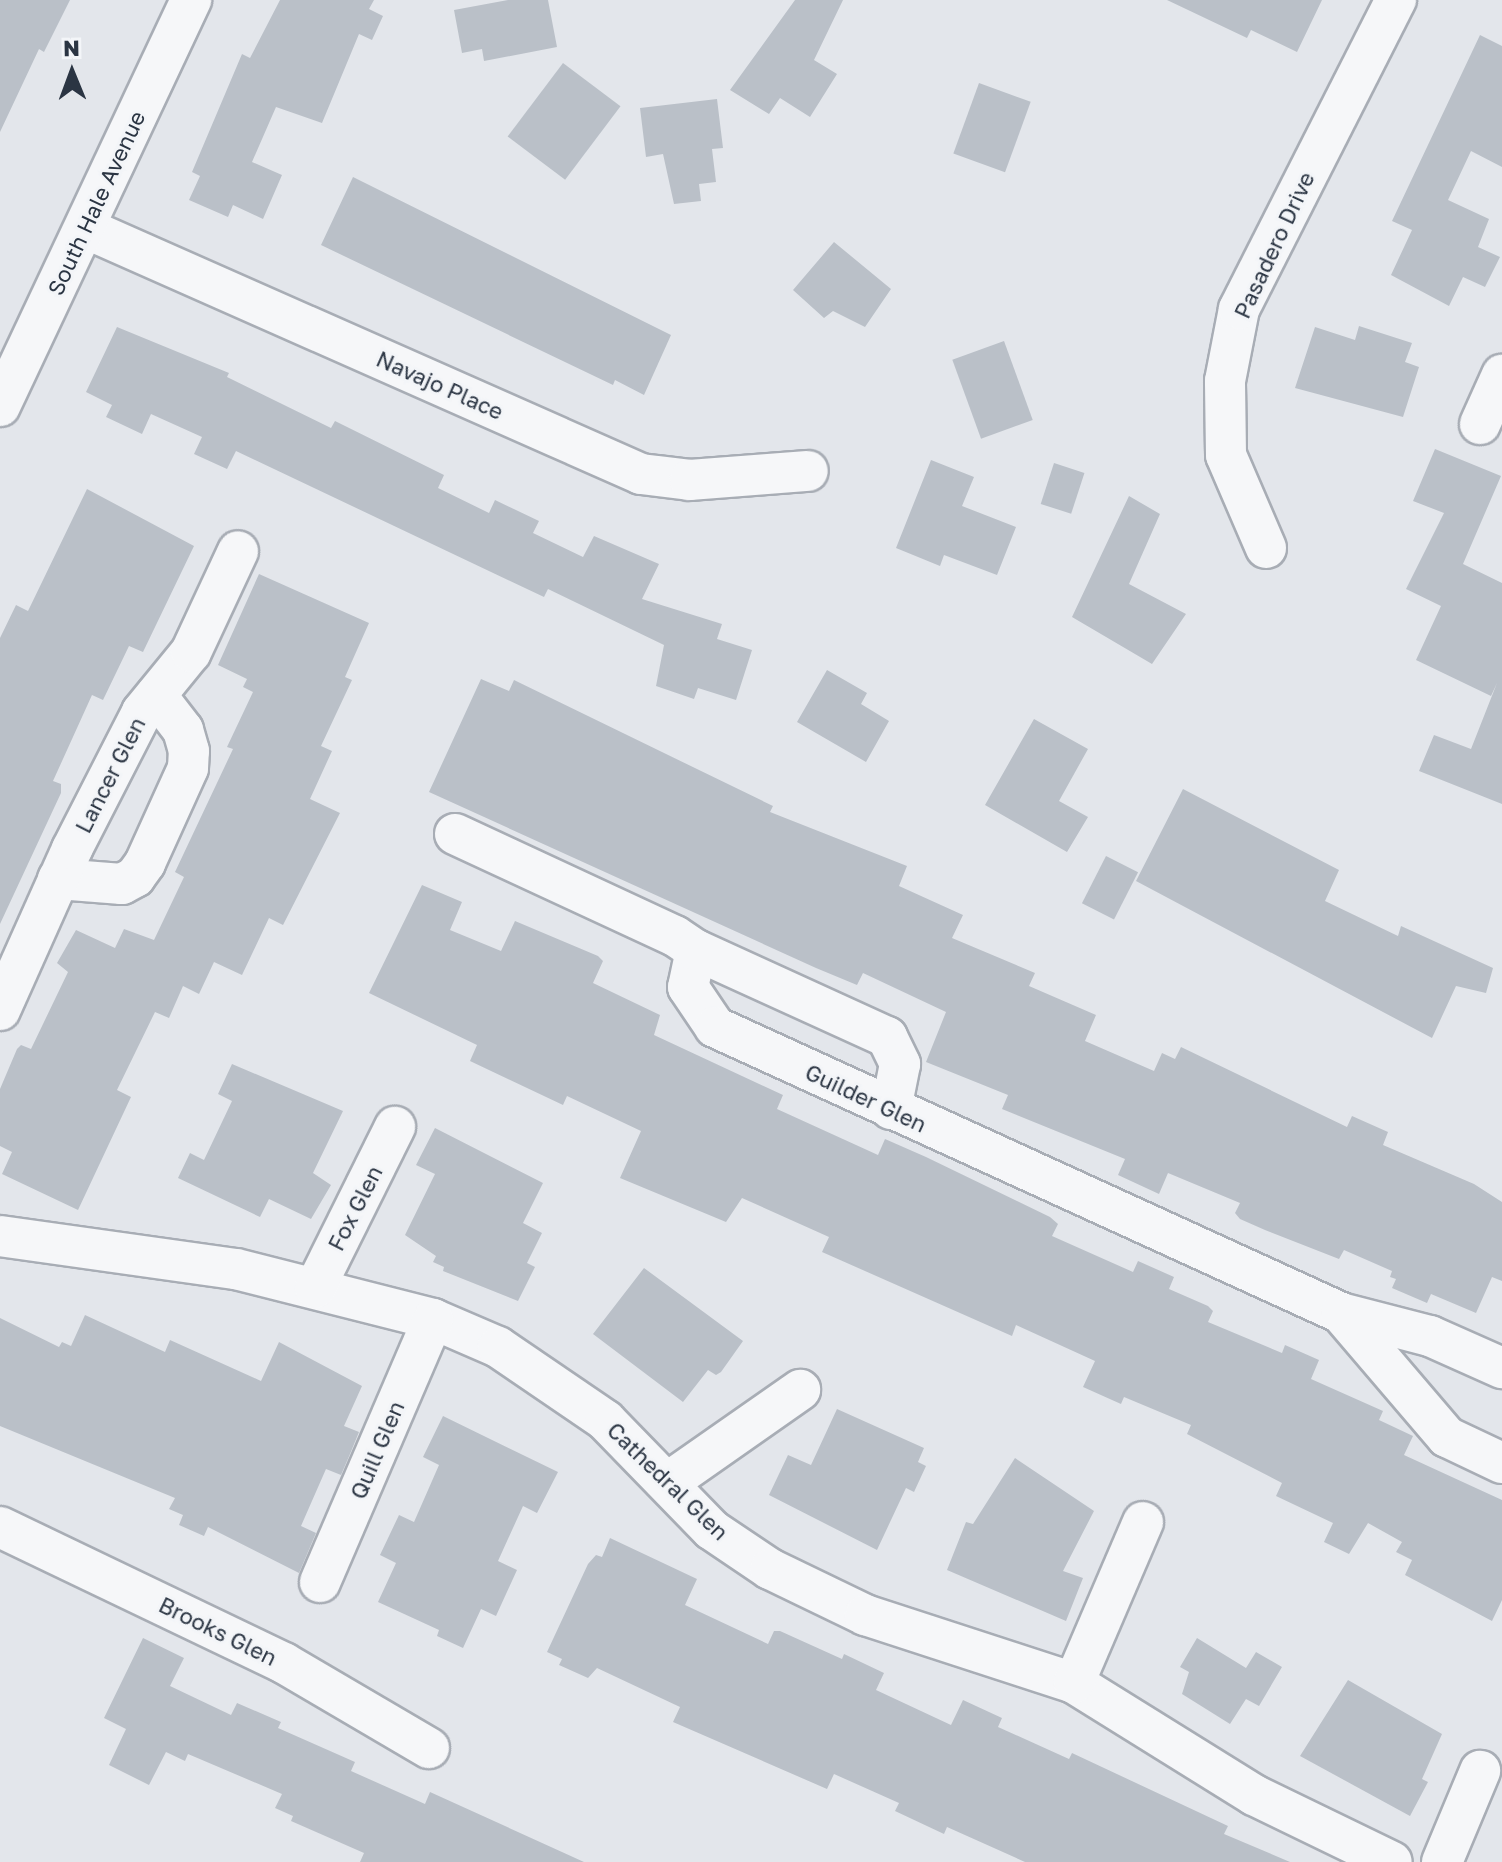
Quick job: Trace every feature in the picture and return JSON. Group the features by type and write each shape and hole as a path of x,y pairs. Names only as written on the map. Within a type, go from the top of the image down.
{"street":[{"name":"South Hale Avenue","path":"0,406 191,0"},
{"name":"Pasadero Drive","path":"1266,548 1226,455 1225,381 1239,309 1396,0"},
{"name":"Navajo Place","path":"85,228 641,474 690,480 808,471"},
{"path":"1480,424 1502,375"},
{"name":"Lancer Glen","path":"0,1010 58,879 156,695 191,652 238,551"},
{"path":"58,879 122,884 135,877 145,863 188,768 189,751 183,730 156,695"},
{"path":"455,834 696,950 887,1037 900,1064 891,1109"},
{"name":"Guilder Glen","path":"696,950 688,987 715,1027 1341,1313 1430,1336 1502,1368"},
{"name":"Fox Glen","path":"315,1288 395,1127"},
{"name":"Cathedral Glen","path":"0,1236 236,1269 433,1319 498,1347 605,1420 670,1481 712,1530 770,1569 865,1615 1074,1683 1254,1795 1392,1862"},
{"name":"Guilder Glen","path":"1341,1313 1447,1437 1502,1463"},
{"name":"Quill Glen","path":"320,1582 433,1319"},
{"path":"670,1481 800,1390"},
{"path":"1074,1683 1143,1522"},
{"name":"Brooks Glen","path":"0,1527 284,1663 429,1748"},
{"path":"1442,1862 1480,1771"}],"building":[{"path":"0,0 70,0 44,52 39,49 0,132"},
{"path":"280,0 374,0 369,9 383,16 372,40 359,34 322,123 276,107 252,162 282,175 263,219 233,205 228,217 189,200 200,176 192,172 242,54 250,58"},
{"path":"508,0 548,0 557,47 484,61 482,49 462,53 454,10"},
{"path":"795,0 843,0 814,60 837,74 810,117 780,98 769,114 730,90"},
{"path":"1167,0 1322,0 1297,52 1251,30 1247,38"},
{"path":"1480,35 1502,46 1502,167 1471,151 1448,200 1489,219 1478,247 1500,257 1485,287 1463,277 1449,306 1391,275 1412,230 1392,221"},
{"path":"563,63 621,106 565,180 508,136"},
{"path":"979,83 1031,102 1005,172 953,153"},
{"path":"717,99 723,148 712,149 716,182 699,184 701,201 674,204 663,154 646,157 640,108"},
{"path":"353,177 671,335 644,395 615,380 613,385 321,245"},
{"path":"834,242 891,289 865,327 833,311 824,318 793,290"},
{"path":"1359,326 1412,343 1405,362 1419,367 1403,417 1295,388 1315,327 1355,340"},
{"path":"117,327 229,373 227,377 331,428 335,421 444,475 438,488 489,513 495,500 539,521 533,533 583,557 594,536 659,564 642,599 722,624 717,639 752,650 736,700 698,688 694,699 656,686 664,645 548,589 544,597 236,451 227,469 194,454 202,437 151,414 142,434 106,417 112,405 86,392"},
{"path":"1004,341 1033,420 981,439 952,360"},
{"path":"1435,449 1501,476 1463,564 1502,583 1502,804 1419,771 1434,735 1471,749 1497,683 1491,696 1416,660 1441,606 1406,589 1444,513 1413,501"},
{"path":"931,460 974,477 962,506 1016,527 997,575 944,555 940,566 896,548"},
{"path":"1054,463 1084,473 1071,514 1041,504"},
{"path":"87,489 194,546 143,652 129,646 103,700 92,695 53,781 61,784 61,793 0,924 0,638 16,605 28,611"},
{"path":"1129,496 1160,514 1129,584 1186,614 1152,664 1072,617"},
{"path":"259,574 369,623 345,677 352,680 321,746 332,751 310,799 340,813 283,925 269,918 242,975 214,962 199,994 183,986 169,1018 155,1012 117,1090 131,1097 78,1210 2,1174 12,1152 0,1146 0,1089 17,1049 21,1045 31,1049 68,972 57,963 76,930 115,948 124,929 154,940 184,877 175,872 233,749 227,747 253,692 243,687 247,679 218,665"},
{"path":"827,670 867,693 861,704 889,721 866,762 797,722"},
{"path":"481,679 509,691 514,680 773,806 770,812 907,866 899,886 963,915 952,938 1035,973 1029,986 1096,1015 1085,1041 1154,1071 1162,1053 1175,1059 1181,1047 1347,1127 1352,1116 1388,1132 1383,1145 1474,1184 1502,1202 1502,1281 1492,1277 1476,1313 1431,1294 1427,1303 1392,1288 1396,1279 1390,1277 1392,1271 1344,1250 1339,1259 1265,1230 1240,1219 1235,1213 1240,1203 1168,1173 1159,1194 1118,1175 1125,1159 1002,1109 1008,1095 926,1062 946,1012 863,973 857,985 816,968 429,792"},
{"path":"1034,719 1088,749 1059,801 1088,817 1067,852 985,805"},
{"path":"1183,789 1339,870 1325,901 1398,936 1401,926 1493,968 1486,993 1456,986 1432,1038 1136,881"},
{"path":"1106,856 1138,872 1114,920 1082,903"},
{"path":"422,885 462,902 450,930 501,951 515,921 598,956 603,961 593,983 660,1015 654,1035 783,1095 777,1109 878,1155 885,1139 926,1157 1050,1217 1058,1224 1052,1236 1133,1272 1138,1261 1174,1277 1169,1289 1208,1306 1213,1311 1208,1322 1282,1353 1285,1345 1319,1360 1311,1379 1383,1411 1379,1420 1413,1436 1404,1455 1502,1500 1502,1600 1492,1621 1405,1575 1412,1560 1396,1552 1402,1542 1368,1523 1349,1554 1324,1542 1333,1523 1276,1496 1282,1483 1187,1434 1191,1425 1124,1397 1121,1404 1083,1387 1095,1361 1016,1325 1012,1336 822,1252 829,1237 742,1198 726,1222 620,1178 641,1131 567,1096 563,1105 470,1061 477,1045 369,993"},
{"path":"232,1064 343,1111 313,1173 331,1185 311,1219 269,1199 260,1217 178,1178 190,1153 204,1160 232,1101 218,1094"},
{"path":"435,1128 543,1183 523,1223 542,1233 527,1263 535,1267 518,1301 443,1271 444,1267 433,1262 436,1256 405,1235 435,1174 416,1165"},
{"path":"644,1268 743,1341 721,1372 716,1375 708,1370 683,1402 593,1334"},
{"path":"85,1315 165,1352 170,1340 261,1381 279,1342 362,1386 344,1426 359,1432 341,1475 326,1469 301,1526 316,1533 299,1573 208,1527 204,1536 179,1525 183,1515 169,1509 175,1498 0,1426 0,1318 59,1347 62,1342 71,1346"},
{"path":"837,1409 924,1448 918,1462 926,1466 914,1492 906,1488 877,1550 769,1495 788,1455 811,1465"},
{"path":"443,1416 558,1472 537,1513 523,1506 498,1561 517,1570 496,1616 481,1609 463,1648 437,1636 439,1630 378,1602 396,1563 380,1555 399,1515 414,1522 439,1465 423,1457"},
{"path":"1015,1458 1094,1511 1063,1571 1083,1578 1066,1621 947,1570 966,1522 973,1524"},
{"path":"610,1538 697,1579 685,1605 768,1644 774,1631 780,1631 842,1659 844,1654 884,1673 876,1690 951,1725 963,1700 1002,1718 998,1727 1069,1759 1072,1753 1228,1826 1224,1834 1290,1862 1025,1862 947,1827 944,1834 895,1811 899,1803 834,1774 827,1789 673,1722 680,1707 597,1668 588,1678 559,1665 562,1659 547,1652 588,1564 596,1555 602,1557"},
{"path":"143,1638 184,1658 170,1686 231,1715 237,1703 281,1722 278,1728 355,1762 351,1771 425,1804 430,1792 584,1862 360,1862 364,1853 291,1821 293,1816 275,1808 282,1794 188,1754 185,1761 166,1752 149,1785 109,1765 126,1729 104,1718"},
{"path":"1197,1638 1246,1668 1256,1652 1282,1667 1259,1706 1246,1699 1230,1724 1182,1694 1189,1672 1180,1667"},
{"path":"1348,1680 1442,1734 1422,1779 1428,1782 1410,1816 1300,1756"}]}
